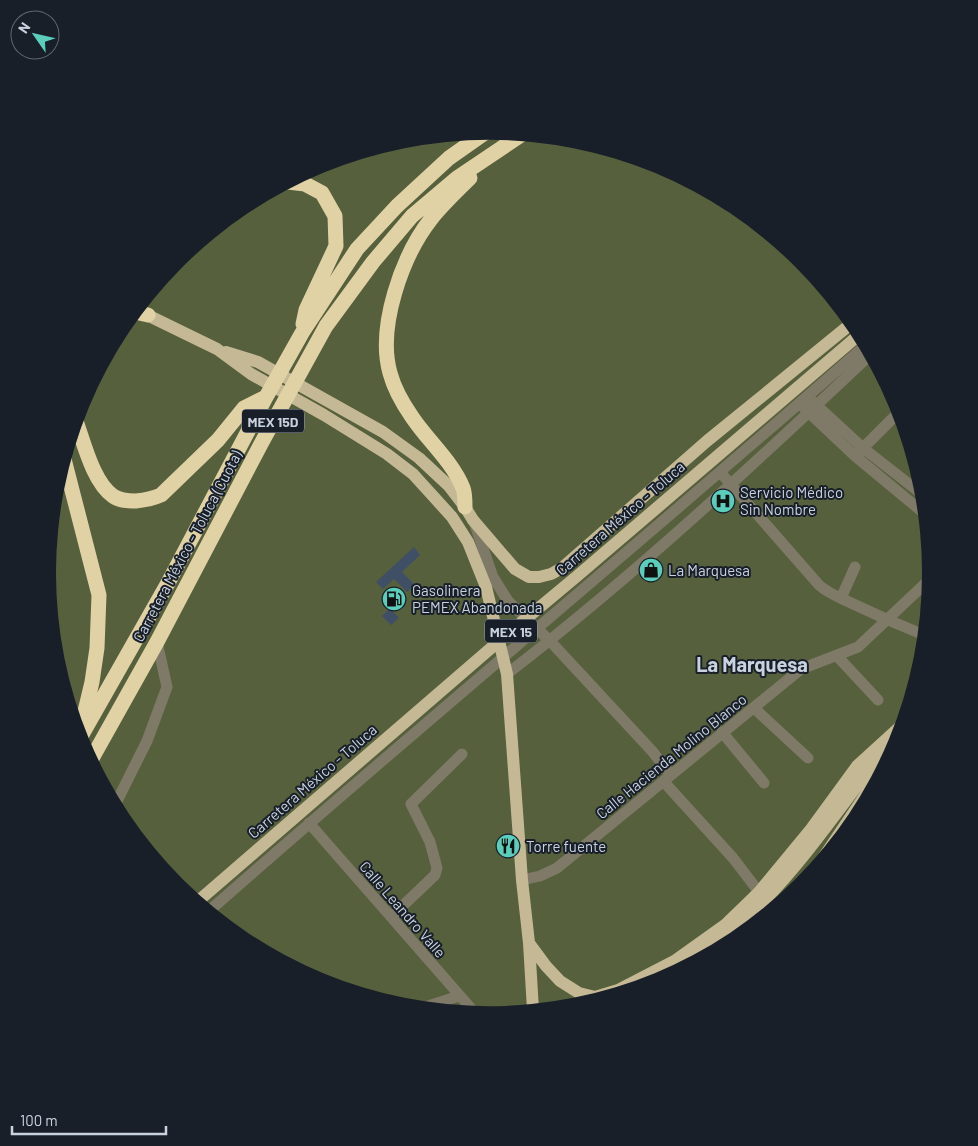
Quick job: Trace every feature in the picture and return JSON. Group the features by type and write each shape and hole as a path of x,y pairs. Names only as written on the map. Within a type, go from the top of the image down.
{"highway":[{"name":"Carretera México - Toluca (Cuota)","path":"85,729 168,583 266,396 302,333 357,249 397,206 449,158 474,141"},
{"name":"Carretera México - Toluca (Cuota)","path":"95,752 157,642 262,442 326,326 373,262 412,216 457,178 511,141"},
{"path":"469,513 464,489 448,464 412,417 400,396 390,372 388,333 397,285 416,242 443,206 502,146"},
{"path":"301,184 322,193 335,216 336,246 306,310 302,333"},
{"path":"80,432 94,472 108,492 115,498 126,501 151,500 162,495 218,440 244,408 266,396"},
{"path":"68,475 99,595 96,656 83,722"}],"main road":[{"path":"144,313 217,350 251,374 324,414 387,454 413,474 452,517 468,542 486,587 508,674 533,1003"},
{"path":"217,350 258,362 383,432 419,458 449,486 515,569 529,577 539,577 551,574 562,568 707,441 846,328"},
{"name":"Carretera México - Toluca","path":"203,897 498,642 853,340"},
{"path":"452,517 469,513"},
{"path":"640,978 676,960 725,925 759,892 811,829 857,766 891,735"},
{"path":"738,926 789,873 883,751"},
{"path":"529,943 560,981 582,995"}],"street":[{"path":"214,906 860,350"},
{"path":"508,674 550,641 732,484 865,359"},
{"path":"803,400 859,452 896,490 916,507"},
{"path":"859,452 893,418"},
{"path":"859,452 912,486"},
{"path":"720,472 829,594 917,632"},
{"path":"896,490 904,479"},
{"path":"469,513 493,578 508,601 550,641 652,751 668,779 759,892"},
{"path":"841,598 855,567"},
{"name":"Calle Hacienda Molino Blanco","path":"522,880 540,876 556,868 668,779 722,732 801,669 858,646 922,587"},
{"path":"119,797 147,741 166,687 157,642"},
{"path":"837,656 878,700"},
{"path":"754,708 808,758"},
{"path":"722,732 764,783"},
{"path":"391,917 435,875 437,868 430,842 411,804 462,754"},
{"name":"Calle Leandro Valle","path":"309,823 467,1005"},
{"path":"438,1003 458,996"}],"green space":[{"path":"461,141 517,141 545,144 601,155 628,163 655,173 705,198 729,213 774,248 795,267 832,310 864,357 877,382 889,407 907,461 918,517 921,545 921,601 918,629 907,685 899,712 889,739 864,789 849,813 814,858 795,879 752,916 705,948 680,961 655,973 601,991 545,1002 517,1005 461,1005 433,1002 377,991 350,983 323,973 273,948 249,933 204,898 183,879 146,836 114,789 101,764 89,739 71,685 60,629 57,601 57,545 60,517 71,461 79,434 89,407 114,357 129,333 164,288 183,267 226,230 273,198 298,185 323,173 377,155 433,144"}],"building":[{"path":"414,547 420,555 402,572 415,585 407,592 394,579 383,589 376,582"},
{"path":"390,608 399,618 391,625 382,616"}],"place":[{"name":"Servicio Médico Sin Nombre","path":"723,501"},
{"name":"La Marquesa","path":"651,570"},
{"name":"Gasolinera PEMEX Abandonada","path":"394,599"},
{"name":"Torre fuente","path":"508,846"}],"district":[{"name":"La Marquesa","path":"752,664"}]}
